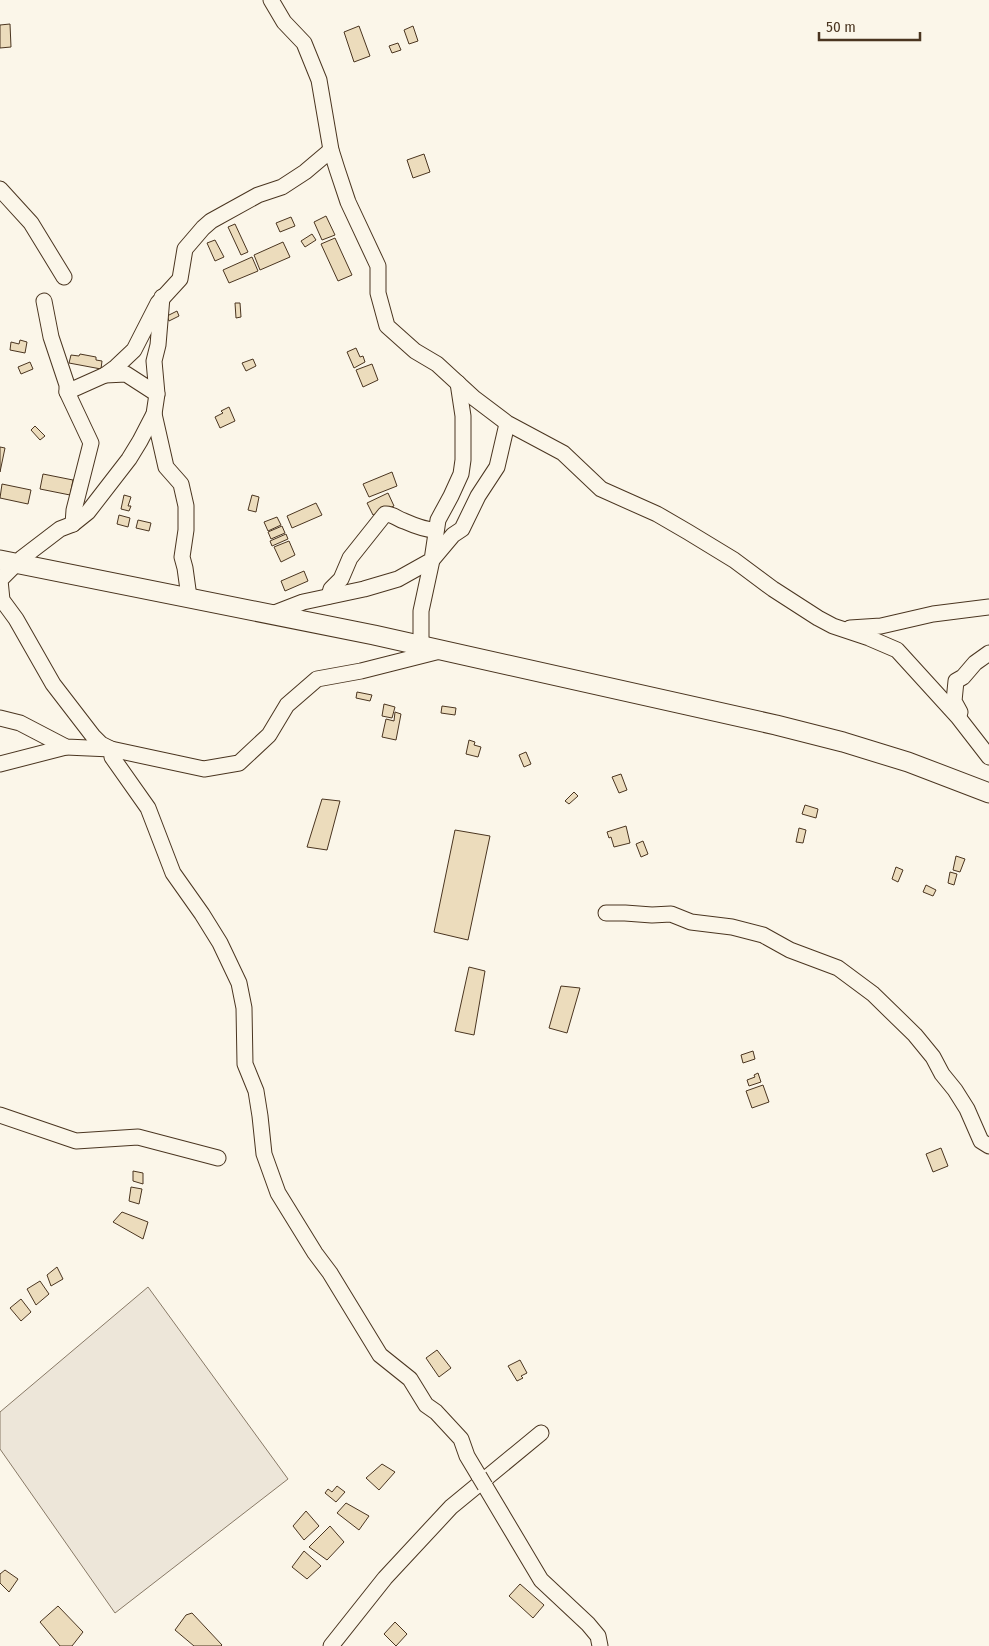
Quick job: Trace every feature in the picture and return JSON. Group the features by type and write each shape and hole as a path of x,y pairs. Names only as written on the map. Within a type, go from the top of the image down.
{"main road":[{"path":"9,562 419,645 843,742 908,762 989,792"}],"street":[{"path":"271,0 284,22 304,43 319,80 331,150 348,202 378,266 378,293 387,326 415,351 437,364 474,398 507,424 563,453 602,489 657,514 688,532 734,560 773,589 833,626 869,638 896,650 958,718 989,757"},
{"path":"67,392 106,375 134,350 162,297 180,280 185,249 203,228 211,221 258,195 282,187 305,172 331,150"},
{"path":"0,189 30,223 64,277"},
{"path":"162,297 158,345 154,361 157,394 154,414 129,459 88,512 73,524 60,529 22,558 9,562 0,580 2,600 16,619 53,684 93,736 101,744 111,748 204,769 239,763 269,735 287,705 317,679 361,671 442,650"},
{"path":"44,301 51,337 67,392 91,443 74,510 73,524"},
{"path":"106,375 126,374 157,394"},
{"path":"419,645 421,639 421,611 432,560 435,530 442,510 452,496 461,474 463,460 463,416 458,383"},
{"path":"154,414 166,467 182,484 186,506 186,530 182,556 188,597"},
{"path":"272,614 303,602 364,589 398,579 432,560 453,535 462,529 478,496 497,467 507,424"},
{"path":"329,596 331,589 341,579 350,558 385,514 389,513 403,521 428,530 435,530"},
{"path":"833,626 854,628 882,626 933,614 989,607"},
{"path":"958,718 960,712 954,702 956,681 989,653"},
{"path":"0,718 20,723 66,747"},
{"path":"0,764 66,747 111,748"},
{"path":"111,748 112,757 148,808 173,873 220,943 239,983 244,1008 244,1064 256,1091 264,1154 278,1193 380,1355 410,1379 426,1404 461,1439 467,1456 541,1580 588,1624 598,1636 600,1646"},
{"path":"606,913 671,914 691,922 732,927 763,935 790,950 838,968 873,994 916,1035 964,1104 981,1141 989,1146"},
{"path":"0,1115 76,1141 138,1137 218,1158"},
{"path":"331,1646 385,1578 451,1507 541,1433"}],"shaded area":[{"path":"148,1287 288,1479 115,1613 0,1449 0,1412"}],"building":[{"path":"10,24 11,47 0,48 0,25"},
{"path":"359,26 370,56 354,62 344,32"},
{"path":"413,26 418,41 409,44 404,30"},
{"path":"398,43 401,50 392,53 389,46"},
{"path":"424,154 430,172 413,178 407,160"},
{"path":"326,216 335,235 322,240 314,222"},
{"path":"291,217 295,226 280,232 276,223"},
{"path":"235,224 248,252 241,255 228,227"},
{"path":"312,234 316,240 305,247 301,241"},
{"path":"335,238 352,275 338,281 321,244"},
{"path":"215,240 224,257 215,261 207,243"},
{"path":"283,242 290,257 260,270 254,255"},
{"path":"252,257 258,271 229,283 223,270"},
{"path":"235,303 240,303 241,317 236,318"},
{"path":"177,311 179,316 169,321 167,316"},
{"path":"20,340 27,342 25,353 10,350 11,342 19,344"},
{"path":"356,348 360,357 363,356 365,362 354,368 347,352"},
{"path":"80,354 96,357 96,360 102,361 101,369 69,363 71,355 79,356"},
{"path":"253,359 256,366 246,371 242,363"},
{"path":"30,362 33,369 21,374 18,367"},
{"path":"372,364 378,380 363,387 356,370"},
{"path":"229,407 235,421 220,428 215,417"},
{"path":"35,426 45,436 40,440 31,430"},
{"path":"0,447 5,448 0,472"},
{"path":"392,472 397,486 369,497 363,484"},
{"path":"43,474 73,480 70,495 40,489"},
{"path":"2,484 31,490 28,504 0,498"},
{"path":"388,493 394,506 373,515 367,503"},
{"path":"124,495 131,497 128,506 131,506 129,511 121,509"},
{"path":"252,495 259,497 256,512 248,510"},
{"path":"316,503 322,515 292,528 287,516"},
{"path":"119,515 130,518 128,527 117,524"},
{"path":"277,517 281,525 268,531 264,522"},
{"path":"138,520 151,523 149,531 136,528"},
{"path":"282,526 285,533 271,539 268,532"},
{"path":"286,534 288,539 272,546 270,541"},
{"path":"289,541 295,555 281,562 274,547"},
{"path":"304,571 308,581 285,591 281,581"},
{"path":"357,692 372,695 370,701 356,698"},
{"path":"384,704 395,707 392,718 382,716"},
{"path":"442,706 456,708 455,715 441,713"},
{"path":"395,712 401,714 396,740 382,737 386,719 394,721"},
{"path":"469,740 475,742 474,745 481,747 478,757 466,754"},
{"path":"526,752 531,764 524,767 519,755"},
{"path":"621,774 627,790 619,793 612,777"},
{"path":"574,792 578,796 569,804 565,801"},
{"path":"322,799 340,801 327,850 307,847"},
{"path":"805,805 818,809 816,818 802,814"},
{"path":"626,826 630,843 614,847 611,837 609,838 607,832"},
{"path":"799,828 806,830 803,843 796,842"},
{"path":"455,830 490,836 468,940 434,932"},
{"path":"643,841 648,854 641,857 636,844"},
{"path":"956,856 965,859 960,872 953,870"},
{"path":"896,867 903,870 898,882 892,879"},
{"path":"950,872 957,874 954,885 948,883"},
{"path":"926,885 936,890 933,896 923,892"},
{"path":"469,967 485,971 474,1035 455,1031"},
{"path":"561,986 580,988 567,1033 549,1028"},
{"path":"753,1051 755,1059 743,1063 741,1055"},
{"path":"758,1073 761,1082 749,1086 747,1080 755,1077 754,1075"},
{"path":"763,1085 769,1102 752,1108 746,1091"},
{"path":"941,1148 948,1166 933,1172 926,1154"},
{"path":"133,1171 143,1173 143,1184 133,1181"},
{"path":"131,1187 142,1189 139,1204 129,1201"},
{"path":"122,1212 148,1222 143,1239 113,1222"},
{"path":"57,1267 63,1279 51,1286 47,1275"},
{"path":"40,1281 49,1294 36,1305 27,1289"},
{"path":"21,1299 31,1312 21,1321 10,1308"},
{"path":"437,1350 451,1368 439,1377 426,1358"},
{"path":"520,1360 527,1373 517,1381 508,1366"},
{"path":"382,1464 395,1472 379,1490 366,1478"},
{"path":"337,1486 345,1492 336,1502 325,1493 328,1489 332,1492"},
{"path":"346,1503 369,1516 359,1530 337,1513"},
{"path":"306,1511 319,1526 304,1540 293,1526"},
{"path":"330,1526 344,1542 327,1560 309,1547"},
{"path":"304,1551 321,1566 307,1579 292,1567"},
{"path":"5,1570 18,1579 9,1592 0,1583 0,1574"},
{"path":"520,1584 544,1605 533,1618 509,1596"},
{"path":"58,1606 83,1632 72,1646 60,1646 40,1622"},
{"path":"192,1613 221,1646 194,1646 175,1630 186,1615"},
{"path":"395,1622 407,1634 396,1646 384,1634"}]}
